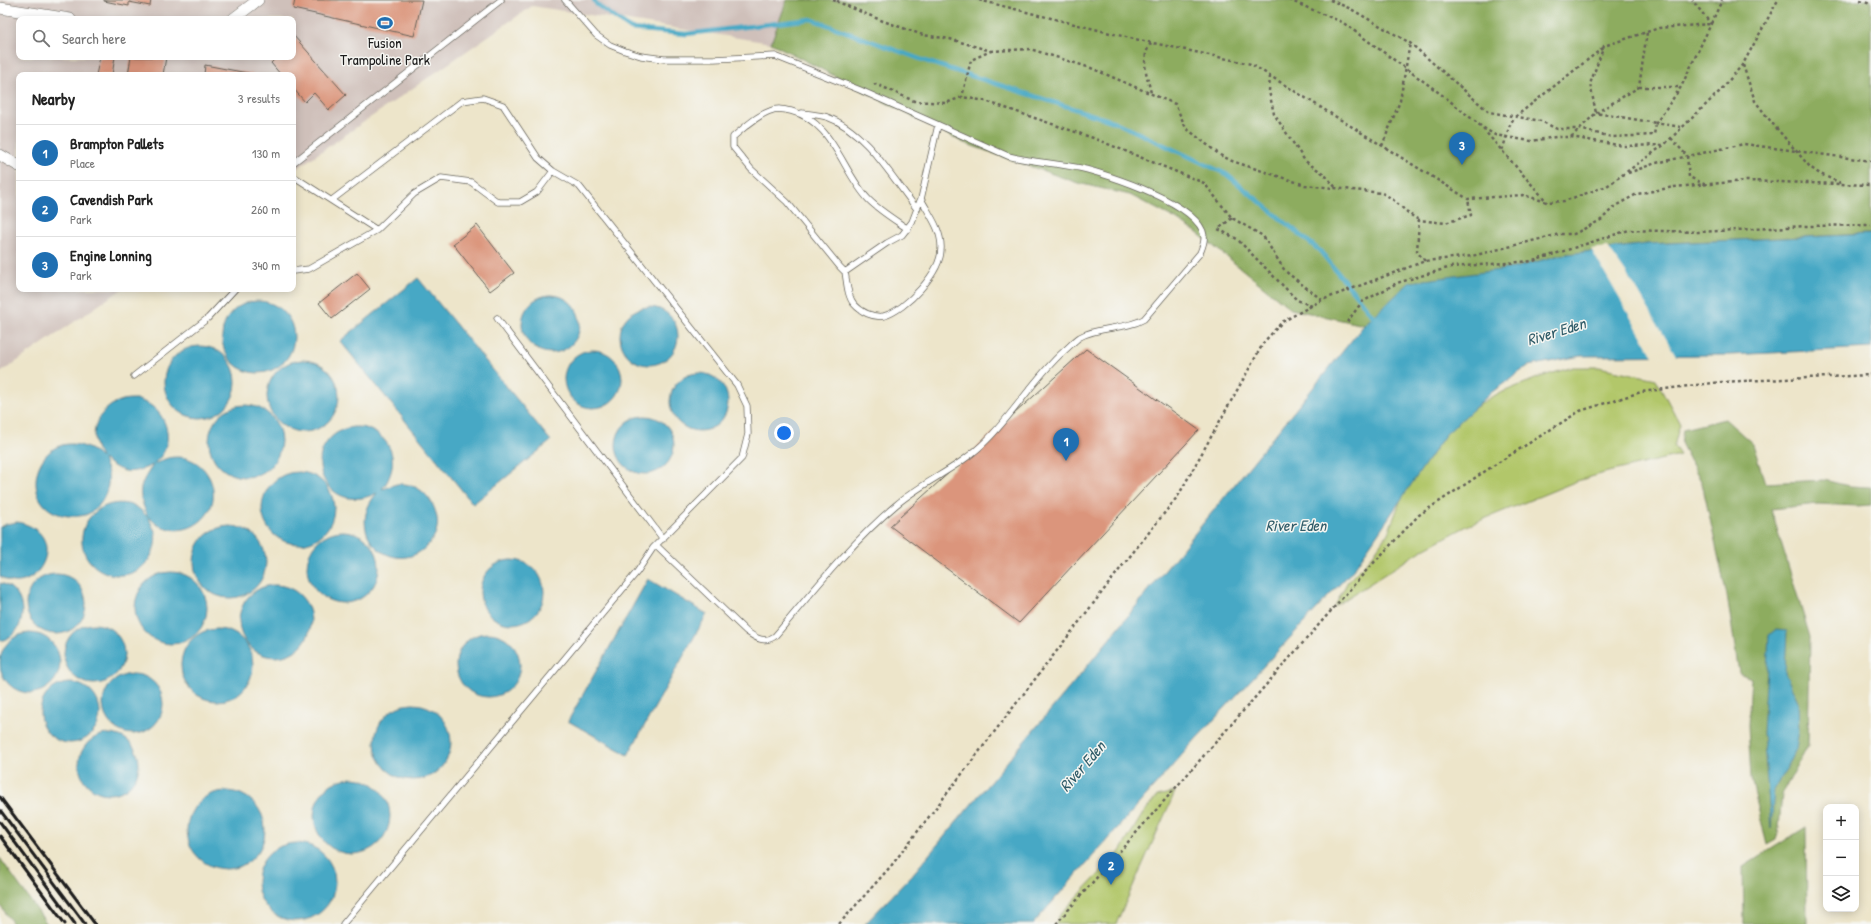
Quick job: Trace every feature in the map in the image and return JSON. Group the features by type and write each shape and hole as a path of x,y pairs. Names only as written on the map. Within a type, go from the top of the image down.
{"street":[{"path":"237,16 258,0"},
{"path":"0,8 51,16"},
{"path":"0,155 16,164"}],"lane":[{"path":"296,160 501,0"},
{"path":"565,0 596,35 610,45 625,51 641,56 664,59 714,59 775,56 860,90 1008,156 1026,161 1080,168 1132,183 1182,210 1197,223 1204,235 1204,244 1200,253 1144,319 1137,323 1090,333 1079,338 1051,363 987,440 974,453 896,504 867,532 775,636 770,639 765,641 760,640 746,631 656,545"},
{"path":"332,200 462,101 483,98 503,105 538,158 553,171 578,186 737,385 747,406 748,434 742,458 656,545 638,572 343,924"},
{"path":"917,209 874,152 860,138 827,117 781,109 771,110 762,114 733,137 732,144 751,169 787,202 840,268 845,272 849,293 853,304 862,312 872,316 883,316 899,308 919,290 938,264 942,250 940,236 937,227 920,199"},
{"path":"797,112 810,119 828,137 869,199 908,228"},
{"path":"845,272 887,243 902,235 908,228 920,199 938,125"},
{"path":"296,271 309,269 377,230 414,194 440,178 471,182 498,202 520,202 537,192 553,171"},
{"path":"296,178 377,230"},
{"path":"134,376 208,318 232,292"},
{"path":"497,318 663,539"}],"path":[{"path":"833,0 924,35 991,51 1030,49 1091,68 1175,104 1186,128 1220,155 1305,185 1382,193 1393,198 1409,215 1419,220 1445,223 1471,215 1468,199"},
{"path":"979,0 1151,43 1251,64 1468,199 1523,195 1547,202 1564,202 1607,186 1664,146 1681,127 1719,92 1743,64 1778,0"},
{"path":"1289,0 1342,22 1445,97 1482,127 1495,135 1531,141 1556,137 1571,137 1623,146 1664,146"},
{"path":"1330,0 1351,9 1410,43 1489,112 1541,121 1558,129 1579,129 1612,137 1654,135 1656,123 1681,86 1722,0"},
{"path":"1692,0 1711,24"},
{"path":"1860,0 1871,3"},
{"path":"1502,150 1507,138 1509,124 1515,117 1604,46 1659,28 1711,24"},
{"path":"1639,87 1648,32"},
{"path":"1151,43 1145,53 1144,66 1151,93"},
{"path":"1382,146 1400,101 1410,43"},
{"path":"1596,113 1590,84 1604,46"},
{"path":"962,97 971,60 991,51"},
{"path":"1743,64 1755,101 1796,151 1810,167 1820,174 1842,184"},
{"path":"1270,76 1269,91 1274,114 1305,162 1324,174 1338,189"},
{"path":"876,84 914,101 946,103 962,97 985,101 1093,138 1204,183 1232,218 1263,236 1285,271 1322,300"},
{"path":"1571,137 1596,113 1639,87 1681,86"},
{"path":"1596,113 1681,127"},
{"path":"1482,127 1547,202"},
{"path":"1671,138 1687,156 1689,177 1705,184"},
{"path":"1625,174 1656,163 1744,144 1871,161"},
{"path":"839,924 891,866 1178,496 1264,342 1282,322 1322,300 1425,261 1472,256 1560,234 1574,234 1600,220 1615,206 1637,194 1674,187 1747,181 1871,184"},
{"path":"1232,218 1218,229 1237,239 1297,300 1312,306"},
{"path":"1419,220 1417,252 1425,261"},
{"path":"1347,322 1362,302 1397,283 1451,267 1532,261 1629,230 1700,232 1806,226 1871,225"},
{"path":"1056,924 1366,571 1420,514 1580,411 1641,392 1721,382 1871,375"}],"shaded area":[{"path":"0,0 787,0 771,43 532,6 296,169 296,72 16,72 16,292 118,292 0,373"}],"green space":[{"path":"787,0 1871,0 1871,234 1647,244 1560,255 1514,268 1373,316 1364,325 1291,309 1196,232 1176,219 1130,195 1078,183 964,143 771,43"},
{"path":"1573,367 1599,367 1656,379 1680,424 1674,446 1680,455 1577,481 1467,526 1424,549 1335,606 1348,581 1370,559 1388,533 1405,489 1431,448 1462,416 1493,396 1540,377"},
{"path":"1725,419 1753,444 1765,483 1824,480 1849,486 1871,487 1871,505 1856,506 1818,504 1771,509 1810,637 1808,746 1782,794 1779,828 1776,840 1767,845 1751,779 1748,725 1751,678 1739,673 1727,596 1702,483 1681,443 1683,429"},
{"path":"1175,792 1116,924 1055,924 1059,916 1119,853 1142,815 1157,796"},
{"path":"1806,827 1807,924 1744,924 1743,867"},
{"path":"0,858 47,924 13,924 0,905"}],"water":[{"name":"River Eden","path":"1871,234 1871,348 1729,355 1581,356 1528,366 1492,392 1445,435 1353,570 1196,739 1033,924 865,924 912,875 1080,675 1364,325 1410,282 1514,268 1560,255 1647,244"},
{"path":"418,278 551,441 473,504 340,341"},
{"path":"545,295 557,295 572,303 580,318 580,330 572,345 557,353 545,353 530,345 522,330 522,318 530,303"},
{"path":"251,301 265,301 272,303 284,311 292,323 294,337 292,351 284,363 272,371 265,373 251,373 244,371 232,363 224,351 222,344 222,330 224,323 232,311 244,303"},
{"path":"643,307 655,307 670,315 678,330 678,342 670,357 655,365 643,365 628,357 620,342 620,330 628,315"},
{"path":"193,346 207,346 214,348 226,356 234,368 236,382 234,396 226,408 214,416 207,418 193,418 186,416 174,408 166,396 164,389 164,375 166,368 174,356 186,348"},
{"path":"587,350 599,350 614,358 622,373 622,385 614,400 599,408 587,408 572,400 564,385 564,373 572,358"},
{"path":"296,360 310,360 317,362 329,370 337,382 339,396 337,410 329,422 317,430 310,432 296,432 289,430 277,422 269,410 267,403 267,389 269,382 277,370 289,362"},
{"path":"693,373 705,373 720,381 728,396 728,408 720,423 705,431 693,431 678,423 670,408 670,396 678,381"},
{"path":"136,399 156,409 166,427 167,441 165,448 162,455 154,464 168,458 183,458 195,462 205,470 211,481 213,493 211,506 205,517 189,528 181,530 169,529 157,525 149,517 155,531 156,539 152,554 143,566 137,570 123,575 115,575 100,570 88,560 82,545 84,528 88,519 94,513 102,508 119,503 138,508 148,517 142,501 141,490 144,479 153,465 138,470 127,471 116,468 103,459 108,473 108,487 98,507 86,515 79,516 57,513 43,504 37,490 37,474 43,459 54,448 70,444 90,449 101,458 94,440 94,433 99,419 108,408 114,404 123,400"},
{"path":"238,405 252,405 259,407 271,415 279,427 281,441 279,455 271,467 259,475 252,477 238,477 231,475 219,467 211,455 209,448 209,434 211,427 219,415 231,407"},
{"path":"639,416 651,416 666,424 674,439 674,451 666,466 651,474 639,474 624,466 616,451 616,439 624,424"},
{"path":"353,427 365,428 377,434 389,447 392,455 391,472 382,489 397,484 412,486 424,493 432,504 437,521 436,532 428,545 415,554 401,557 388,555 377,548 369,537 365,523 368,508 377,493 360,498 345,497 333,491 324,480 320,468 321,455 326,442 340,431"},
{"path":"291,472 305,472 312,474 324,482 332,494 334,508 332,522 324,534 312,542 305,544 291,544 284,542 272,534 264,522 262,515 262,501 264,494 272,482 284,474"},
{"path":"17,522 34,529 44,539 46,551 43,563 36,574 25,580 13,582 0,576 0,527"},
{"path":"223,526 237,526 244,528 256,536 264,548 266,562 264,576 256,588 244,596 237,598 223,598 216,596 204,588 196,576 194,569 194,555 196,548 204,536 216,528"},
{"path":"336,531 350,531 357,533 369,541 377,553 379,567 377,581 369,593 357,601 350,603 336,603 329,601 317,593 309,581 307,574 307,560 309,553 317,541 329,533"},
{"path":"512,560 524,562 535,569 542,580 544,592 542,604 535,615 524,622 512,624 500,622 489,615 482,604 480,592 482,580 489,569 500,562"},
{"path":"164,572 178,572 185,574 197,582 205,594 207,608 205,622 197,634 185,642 178,644 164,644 157,642 145,634 137,622 135,615 135,601 137,594 145,582 157,574"},
{"path":"56,574 73,579 81,587 86,604 81,621 73,629 56,634 39,629 31,621 26,604 31,587 39,579"},
{"path":"648,579 707,614 628,755 568,721"},
{"path":"0,583 10,587 16,594 21,602 22,612 21,622 17,630 10,637 0,641"},
{"path":"268,585 282,585 289,587 301,595 309,607 311,621 309,635 301,647 289,655 282,657 268,657 261,655 249,647 241,635 239,628 239,614 241,607 249,595 261,587"},
{"path":"94,624 111,629 119,637 124,654 119,671 111,679 94,684 77,679 69,671 64,654 69,637 77,629"},
{"path":"210,629 224,629 231,631 243,639 251,651 253,665 251,679 243,691 231,699 224,701 210,701 203,699 191,691 183,679 181,672 181,658 183,651 191,639 203,631"},
{"path":"1775,630 1787,631 1785,673 1798,701 1799,730 1796,749 1786,770 1774,789 1771,829 1763,733 1769,635"},
{"path":"30,633 47,638 55,646 60,663 55,680 47,688 30,693 13,688 5,680 0,663 5,646 13,638"},
{"path":"488,633 506,639 514,647 520,665 514,683 506,691 488,697 470,691 462,683 456,665 462,647 470,639"},
{"path":"133,674 150,679 158,687 163,704 158,721 150,729 133,734 116,729 108,721 103,704 108,687 116,679"},
{"path":"70,683 87,688 95,696 100,713 95,730 87,738 70,743 53,738 45,730 40,713 45,696 53,688"},
{"path":"406,704 420,704 434,710 445,721 451,735 451,749 448,757 440,769 434,774 420,780 406,780 392,774 381,763 375,749 375,735 381,721 392,710"},
{"path":"109,734 126,739 134,747 139,764 134,781 126,789 109,794 92,789 84,781 79,764 84,747 92,739"},
{"path":"352,778 367,781 379,789 387,801 390,816 387,831 379,843 367,851 352,854 337,851 325,843 317,831 314,816 317,801 325,789 337,781"},
{"path":"226,791 241,794 254,802 262,815 265,830 262,845 254,858 241,866 226,869 211,866 198,858 190,845 187,830 190,815 198,802 211,794"},
{"path":"288,843 304,843 318,849 329,860 335,874 335,890 329,904 318,915 304,921 288,921 274,915 263,904 257,890 257,874 263,860 274,849"}],"pier":[{"path":"1608,247 1635,286 1677,357 1654,358 1591,249"}],"building":[{"path":"104,0 151,0 150,6 129,2 129,6"},
{"name":"Fusion Trampoline Park","path":"295,0 422,0 414,36 293,9"},
{"path":"296,38 346,95 329,110 314,93 305,102 296,92 296,72 278,72 271,63 274,60 296,60"},
{"path":"99,60 114,60 112,72 97,72"},
{"path":"130,60 166,60 164,72 128,72"},
{"path":"205,65 242,72 204,72"},
{"path":"477,225 514,273 490,291 453,244"},
{"path":"357,273 370,289 332,319 319,303"},
{"path":"1086,349 1199,430 1019,623 890,526"}],"waterway":[{"path":"594,0 597,5 631,29 686,34 811,19 928,62 1115,122 1226,174 1320,251 1373,316"}],"railway":[{"path":"0,797 95,924"},
{"path":"0,810 85,924"},
{"path":"0,822 75,924"},
{"path":"0,836 65,924"}],"place":[{"name":"Fusion Trampoline Park","path":"385,23"},
{"name":"Engine Lonning","path":"1462,165"},
{"name":"Brampton Pallets","path":"1066,461"},
{"name":"Cavendish Park","path":"1111,885"}]}
